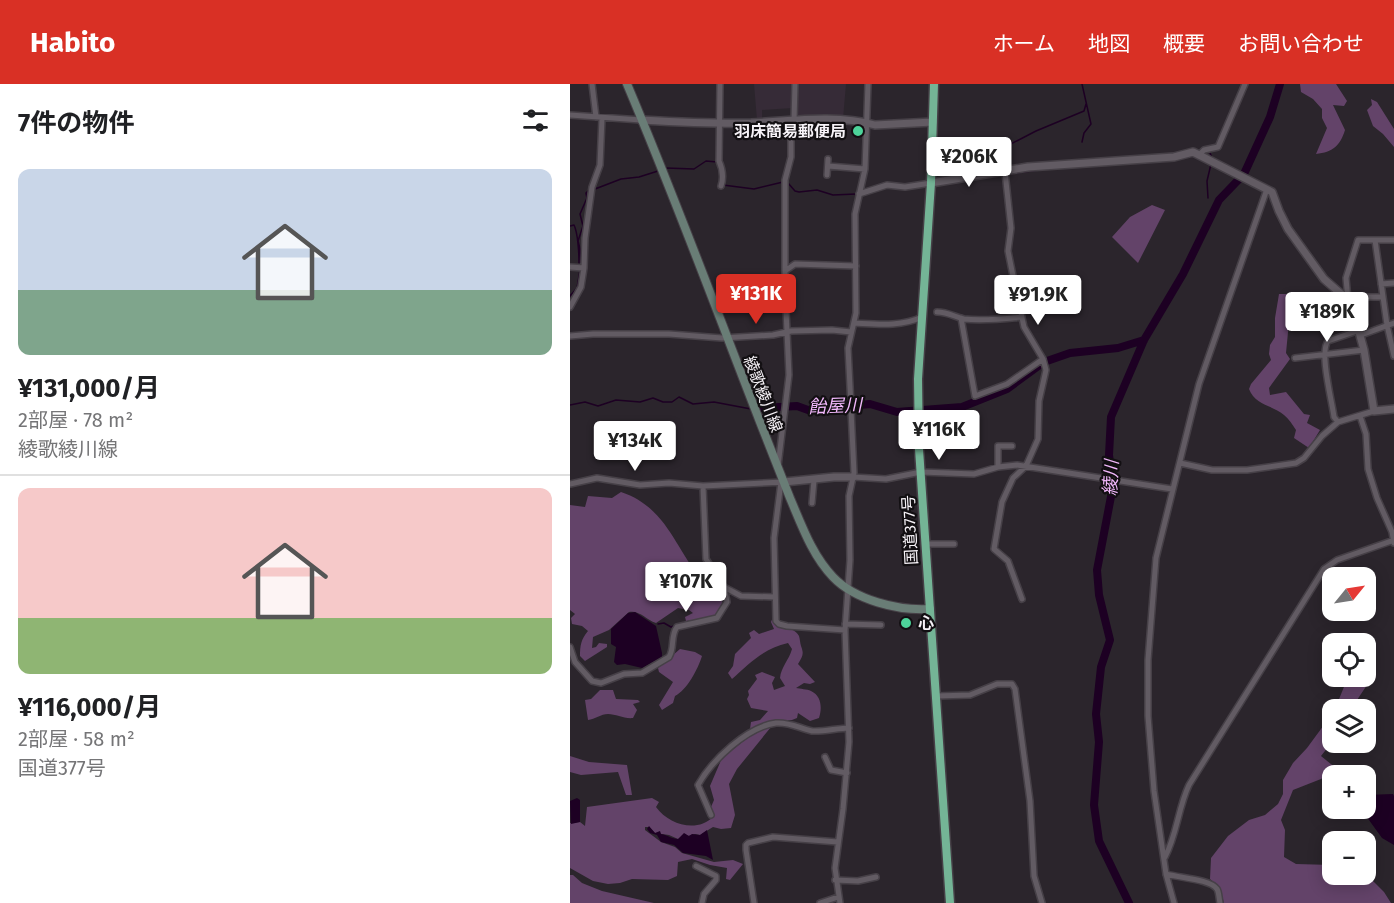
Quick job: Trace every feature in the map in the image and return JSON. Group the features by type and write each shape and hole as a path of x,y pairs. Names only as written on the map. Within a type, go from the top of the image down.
{"highway":[{"name":"国道377号","path":"934,84 931,183 918,379 921,472 950,903"}],"main road":[{"name":"綾歌綾川線","path":"627,84 782,482 818,560 847,589 863,597 894,606 930,609"}],"street":[{"path":"570,308 581,287 592,188 600,165 599,118 592,84"},
{"path":"720,84 719,161 723,173 722,185"},
{"path":"778,467 789,375 785,288 785,180 791,158 795,84"},
{"path":"820,903 839,900 835,868 847,773 849,728 845,627 850,560 849,496 853,477 848,348 857,303 855,214 865,169 868,84"},
{"path":"1201,156 1204,150 1218,147 1245,84"},
{"path":"570,115 720,123 820,120 866,122 875,125 933,122"},
{"path":"859,194 886,185 905,187 974,175 1005,174 1028,167 1174,157 1193,152 1265,188 1274,196 1288,229 1310,260 1332,288 1348,300"},
{"path":"827,175 828,159"},
{"path":"828,166 865,169"},
{"path":"1005,174 1011,228 1008,251 1024,327 1043,358 1046,370 1040,401 1038,439 1026,466 1013,478 1002,502 994,549 1008,561 1022,599"},
{"path":"1174,903 1166,874 1150,759 1148,660 1156,558 1170,488 1180,463 1204,367 1265,188"},
{"path":"1374,411 1364,350 1356,316 1348,300 1346,278 1358,240 1394,240"},
{"path":"1375,240 1382,297 1394,356"},
{"path":"785,271 795,264 856,266"},
{"path":"570,267 582,268"},
{"path":"1381,284 1394,283"},
{"path":"1348,300 1356,297 1382,297"},
{"path":"937,312 961,318 993,320 1022,317"},
{"path":"854,323 875,325 903,323 922,317"},
{"path":"961,318 975,396 1006,384 1043,358"},
{"path":"1338,422 1334,417 1324,356 1325,344 1328,340 1394,323"},
{"path":"570,336 669,334 727,337 832,330 851,332"},
{"path":"1295,358 1364,350"},
{"path":"1180,463 1212,470 1247,470 1296,463 1304,458 1322,436 1338,422 1374,411 1394,409"},
{"path":"1164,859 1170,848 1184,795 1189,785 1324,569 1337,560 1394,541 1368,469 1366,434 1360,416"},
{"path":"998,467 998,446 1012,446"},
{"path":"570,484 597,478 640,485 669,483 703,486 853,477 886,479 921,472 974,474 998,467 1026,466 1170,488"},
{"path":"812,503 814,480"},
{"path":"782,482 774,538 776,621 779,624 845,627 881,625"},
{"path":"570,647 575,662 592,681 601,683 624,674 642,673 669,657 672,653 674,630 677,627 717,618 727,602 724,587 706,559 703,486"},
{"path":"926,544 954,544"},
{"path":"724,587 741,596 775,597"},
{"path":"936,696 970,695 997,684 1012,684 1015,689 1030,801 1034,876 1042,903"},
{"path":"711,815 698,785 708,767 751,731 777,723 796,724 815,731 849,728"},
{"path":"825,757 831,771 847,773"},
{"path":"754,903 746,850 748,843 773,837 838,842"},
{"path":"696,866 716,876 716,880 704,894 702,903"},
{"path":"1166,874 1181,879 1206,880 1217,889 1220,903"},
{"path":"835,880 858,881 876,877"}],"shaded area":[{"path":"754,84 793,84 793,108 762,110 762,119 757,120"},
{"path":"796,84 846,84 843,119 796,119"},
{"path":"1300,84 1336,84 1347,101 1344,106 1333,105 1345,130 1338,144 1327,152 1316,154 1327,128 1322,118 1322,109 1313,99 1301,92"},
{"path":"1371,99 1377,102 1394,129 1394,147 1373,126 1367,110 1372,105"},
{"path":"1152,205 1165,210 1138,263 1112,237 1130,217"},
{"path":"1333,293 1334,295 1295,307 1289,322 1286,353 1290,359 1269,388 1270,395 1286,392 1304,414 1310,415 1307,423 1320,430 1309,448 1294,438 1296,430 1286,417 1260,402 1249,389 1271,360 1270,345 1275,337 1279,294 1301,294 1308,298"},
{"path":"621,492 649,507 668,529 701,579 712,578 720,592 721,609 713,616 686,621 685,617 693,613 678,608 656,623 636,612 629,612 609,630 593,637 592,648 599,643 607,644 607,647 585,661 580,656 580,649 582,640 588,631 582,626 572,624 571,618 575,614 570,610 570,505 585,507 588,496 612,498"},
{"path":"635,612 656,626 662,653 662,657 642,668 625,664 617,665 614,662 616,647 611,644 611,629 628,613"},
{"path":"773,617 778,625 793,630 799,636 803,653 798,664 815,682 804,683 796,688 815,693 821,707 820,714 819,718 810,721 798,713 797,718 792,720 768,721 750,729 751,722 760,720 768,711 751,708 747,699 748,691 757,679 755,675 762,672 775,677 772,683 774,690 785,686 780,678 792,649 788,643 779,645 758,657 732,679 728,673 733,666 735,654 751,638 749,633 754,630 759,634 774,629 771,622"},
{"path":"680,649 702,656 688,684 675,696 673,703 662,710 659,705 673,682 659,672 658,668"},
{"path":"1344,687 1366,687 1358,699 1339,699"},
{"path":"600,690 613,690 616,699 638,700 640,702 633,704 637,710 633,718 608,714 588,720 585,700 591,699"},
{"path":"771,727 737,769 729,784 735,815 731,828 713,827 700,835 695,834 678,839 655,833 649,827 645,827 645,830 661,842 675,847 682,853 714,862 733,860 743,864 730,880 726,879 727,868 692,859 678,862 677,876 668,880 632,879 608,884 593,881 570,868 570,823 580,822 585,826 587,807 652,798 659,802 656,807 662,813 676,822 691,826 706,822 713,817 711,807 714,800 710,786 722,758 755,732"},
{"path":"1322,728 1323,753 1321,756 1332,765 1322,765 1322,778 1293,790 1281,820 1285,830 1284,857 1296,864 1322,865 1322,885 1376,884 1391,903 1224,903 1220,888 1210,879 1211,858 1228,836 1249,820 1265,815 1278,804 1283,794 1283,780 1293,763"},
{"path":"570,756 589,762 627,765 632,795 626,795 618,772 581,775 570,772"},
{"path":"1393,794 1394,796 1394,845 1382,838 1368,819 1376,819 1376,795"},
{"path":"577,798 580,800 580,822 571,824 570,801"},
{"path":"649,826 655,833 660,831 661,834 678,839 684,833 689,836 700,835 707,830 713,860 706,856 683,853 674,845 661,842 657,835 650,833 647,829"},
{"path":"570,875 602,891 654,903 570,903"}],"waterway":[{"path":"1082,84 1091,124 1084,133 1082,142"},
{"name":"綾川","path":"1129,903 1099,841 1094,805 1099,742 1096,714 1101,667 1110,640 1099,595 1097,570 1113,486 1109,455 1111,417 1144,340 1183,274 1219,200 1244,174 1270,117 1280,84"},
{"path":"1001,169 999,153 1001,149 1084,111 1086,104"},
{"path":"1210,153 1213,160"},
{"path":"1176,160 1192,156"},
{"path":"666,168 694,169 706,161 717,162"},
{"path":"1107,165 1171,161"},
{"path":"1208,198 1207,181 1211,164"},
{"path":"1009,174 1046,169"},
{"path":"595,189 621,179 639,177 658,171"},
{"path":"970,180 1004,175"},
{"path":"723,185 754,189 783,182"},
{"path":"788,183 799,192 817,190 833,195 856,194"},
{"path":"581,265 578,241 583,226 580,214 587,198 586,193 590,189"},
{"path":"570,226 574,225 576,233 579,263"},
{"path":"570,296 577,288 580,270"},
{"name":"飴屋川","path":"1047,361 1070,353 1118,348 1144,340"},
{"name":"飴屋川","path":"761,408 797,406 808,410 870,404 897,412 962,407 1007,389 1041,364"},
{"name":"飴屋川","path":"570,405 585,402 598,406 616,400 640,402 653,398 663,402 672,402 679,397 693,404 714,402 751,409"},
{"path":"658,624 664,623 671,627 685,622"}],"place":[{"name":"羽床簡易郵便局","path":"858,131"},
{"name":"心","path":"906,623"}]}
